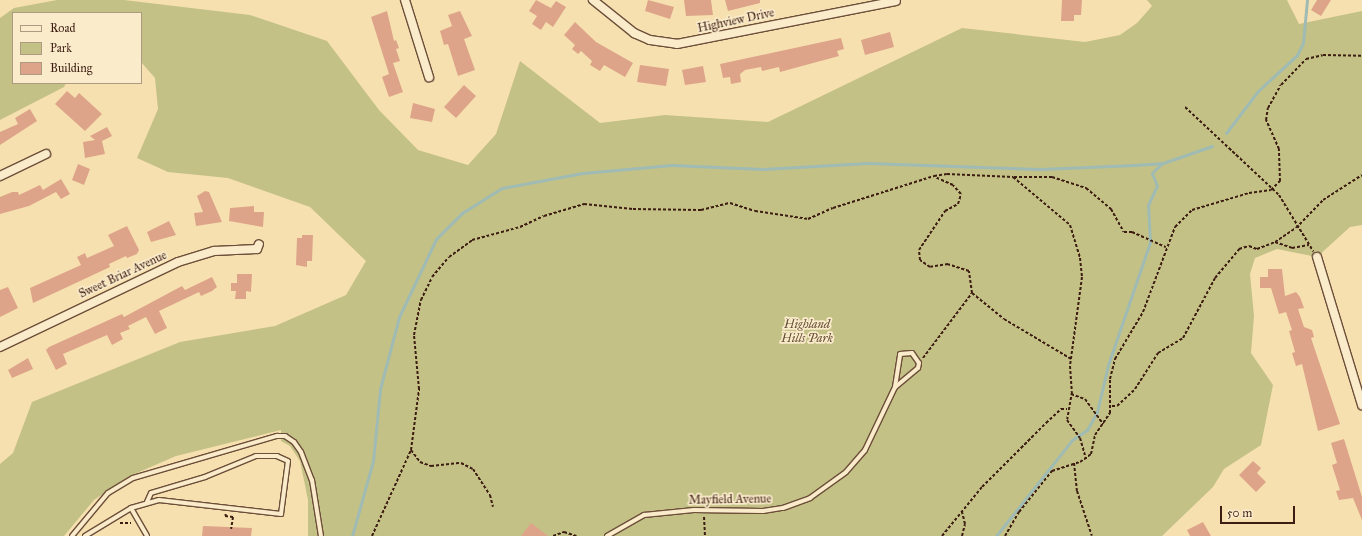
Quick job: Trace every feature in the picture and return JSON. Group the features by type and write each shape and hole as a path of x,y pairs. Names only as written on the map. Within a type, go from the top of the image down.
{"street":[{"path":"405,0 429,77"},
{"name":"Highview Drive","path":"593,0 634,33 650,40 677,44 896,1"},
{"path":"0,176 46,154"},
{"name":"Sweet Briar Avenue","path":"0,347 178,262 214,251 257,250 259,244"},
{"path":"1317,257 1362,406"}],"lane":[{"name":"Mayfield Avenue","path":"607,536 644,515 704,511 774,510 819,493 846,472 865,450 895,387 900,354 912,353 919,363 915,372 895,387"},
{"path":"72,536 108,493 134,478 277,436 290,439 301,452 312,480 321,536"},
{"path":"85,536 131,508 147,502 159,500 281,514 288,461 277,456 256,456 205,477 151,493 147,502"},
{"path":"131,508 147,536"}],"path":[{"path":"1005,536 1019,512 1052,471 1086,459 1091,454 1095,436 1112,406 1110,379 1115,359 1143,312 1166,247 1175,227 1192,210 1248,193 1272,190 1280,181 1279,148 1266,120 1268,108 1281,85 1306,58 1323,55 1362,56"},
{"path":"1185,107 1289,207 1317,257"},
{"path":"372,536 410,450 419,389 414,335 422,296 432,277 449,257 472,240 520,227 544,216 584,204 633,209 701,210 730,204 755,211 808,219 833,208 934,176 947,174 1058,178 1086,188 1111,209 1124,232 1132,232 1166,247"},
{"path":"1112,406 1117,406 1135,389 1158,353 1183,338 1214,278 1239,249 1249,246 1257,249 1275,242 1293,230 1323,200 1362,175"},
{"path":"934,176 953,185 961,194 958,204 945,211 919,250 920,260 930,267 948,264 969,272 972,293 1004,319 1071,359"},
{"path":"1013,177 1070,225 1075,241 1082,277 1071,359 1071,394 1067,409 1067,420 1080,438 1086,459"},
{"path":"1275,242 1292,248 1309,245"},
{"path":"919,363 972,293"},
{"path":"1071,394 1085,399 1103,424"},
{"path":"942,536 962,512 1046,423 1061,409 1067,409"},
{"path":"410,450 420,462 431,466 461,463 473,469 490,495 493,507"},
{"path":"1074,463 1077,491 1092,536"},
{"path":"704,511 705,536"},
{"path":"962,512 965,524 962,536"},
{"path":"231,529 233,517 226,514 241,516"},
{"path":"115,526 129,522 136,527"},
{"path":"553,536 564,532 576,536"}],"green space":[{"name":"Highland Hills Park","path":"57,0 124,0 250,15 327,41 379,110 418,150 468,165 496,134 520,61 600,123 665,115 768,122 962,28 1085,42 1120,35 1137,23 1152,6 1147,0 1287,0 1299,24 1362,11 1362,225 1350,227 1317,257 1277,249 1255,258 1250,274 1254,316 1251,353 1273,385 1261,445 1224,469 1213,487 1162,536 308,536 308,500 300,461 290,446 281,441 281,430 176,456 130,476 94,500 64,536 0,536 0,464 13,453 32,402 180,342 275,326 346,295 366,261 310,207 228,178 168,172 137,158 158,109 155,78 142,63 142,12 12,12 12,84 66,84 64,87 0,120 0,18 14,8"}],"building":[{"path":"536,0 551,8 556,1 566,7 553,27 546,22 541,30 532,24 537,16 529,11"},
{"path":"648,0 674,7 670,19 645,11"},
{"path":"684,0 711,0 713,15 686,16"},
{"path":"725,0 760,0 760,3 728,11"},
{"path":"1062,0 1082,0 1081,15 1074,15 1074,21 1061,21"},
{"path":"1317,0 1331,0 1321,16 1311,10"},
{"path":"387,11 394,41 396,40 399,48 396,49 400,61 393,63 403,92 389,97 382,77 389,74 371,17"},
{"path":"460,11 472,36 464,39 475,70 458,76 448,44 444,45 440,31 452,26 448,15"},
{"path":"575,22 596,42 633,63 625,77 604,65 600,71 590,65 592,61 581,51 578,54 572,49 575,45 564,35"},
{"path":"890,32 894,47 865,55 861,40"},
{"path":"841,38 844,49 837,51 839,56 780,72 779,67 762,71 761,67 745,70 740,74 741,82 731,84 730,77 723,78 720,64"},
{"path":"640,65 669,69 666,86 637,82"},
{"path":"703,66 706,82 685,85 682,70"},
{"path":"464,85 476,96 456,118 444,107"},
{"path":"67,91 75,98 79,93 102,114 85,131 55,104"},
{"path":"413,103 435,109 432,122 410,118"},
{"path":"30,109 37,121 0,145 0,132 18,124 15,118"},
{"path":"107,127 112,136 102,141 105,154 85,158 83,142 95,140 90,136"},
{"path":"78,164 90,169 84,185 72,180"},
{"path":"61,179 70,194 61,199 56,192 29,206 0,214 0,197 12,192 18,192 19,195 40,185 43,190"},
{"path":"205,191 209,192 222,222 196,226 194,213 203,212 197,196"},
{"path":"254,206 254,212 264,212 263,227 229,221 230,208"},
{"path":"169,221 176,235 151,242 147,232"},
{"path":"127,226 139,250 137,254 127,258 126,256 109,264 110,267 33,303 30,288 81,265 77,257 85,253 87,258 114,246 108,235"},
{"path":"302,235 313,235 312,261 307,261 307,267 296,265 297,238 302,238"},
{"path":"1268,269 1282,269 1285,296 1296,292 1300,297 1304,308 1298,309 1304,327 1312,330 1314,337 1311,338 1340,424 1318,431 1302,364 1296,366 1292,353 1295,352 1289,331 1292,330 1286,312 1279,314 1271,288 1260,288 1260,277 1268,277"},
{"path":"237,274 252,274 251,292 246,291 246,299 235,299 236,291 231,291 231,283 237,283"},
{"path":"212,277 217,287 212,291 201,296 199,292 159,311 167,328 155,334 146,317 128,326 130,329 120,333 123,339 112,345 107,335 63,354 67,364 56,370 46,350 49,347 122,314 124,317 182,286 185,290"},
{"path":"8,287 18,308 0,317 0,290"},
{"path":"28,358 33,369 12,378 8,370"},
{"path":"1344,439 1362,497 1362,520 1353,498 1339,500 1336,491 1340,490 1332,465 1337,463 1331,443"},
{"path":"1253,461 1261,468 1257,473 1266,482 1256,492 1239,475"},
{"path":"1203,522 1211,536 1190,536 1187,530"},
{"path":"531,523 548,536 521,536"},
{"path":"203,526 252,528 251,536 202,536"}],"waterway":[{"path":"1226,133 1258,91 1297,55 1303,43 1307,0"},
{"path":"352,536 373,461 380,389 399,317 436,239 462,213 502,188 583,173 672,165 763,169 868,163 1040,169 1135,165 1163,163 1212,146"},
{"path":"996,536 1072,440 1087,430 1097,412 1108,365 1150,242 1148,205 1157,186 1152,173 1162,163"}]}
